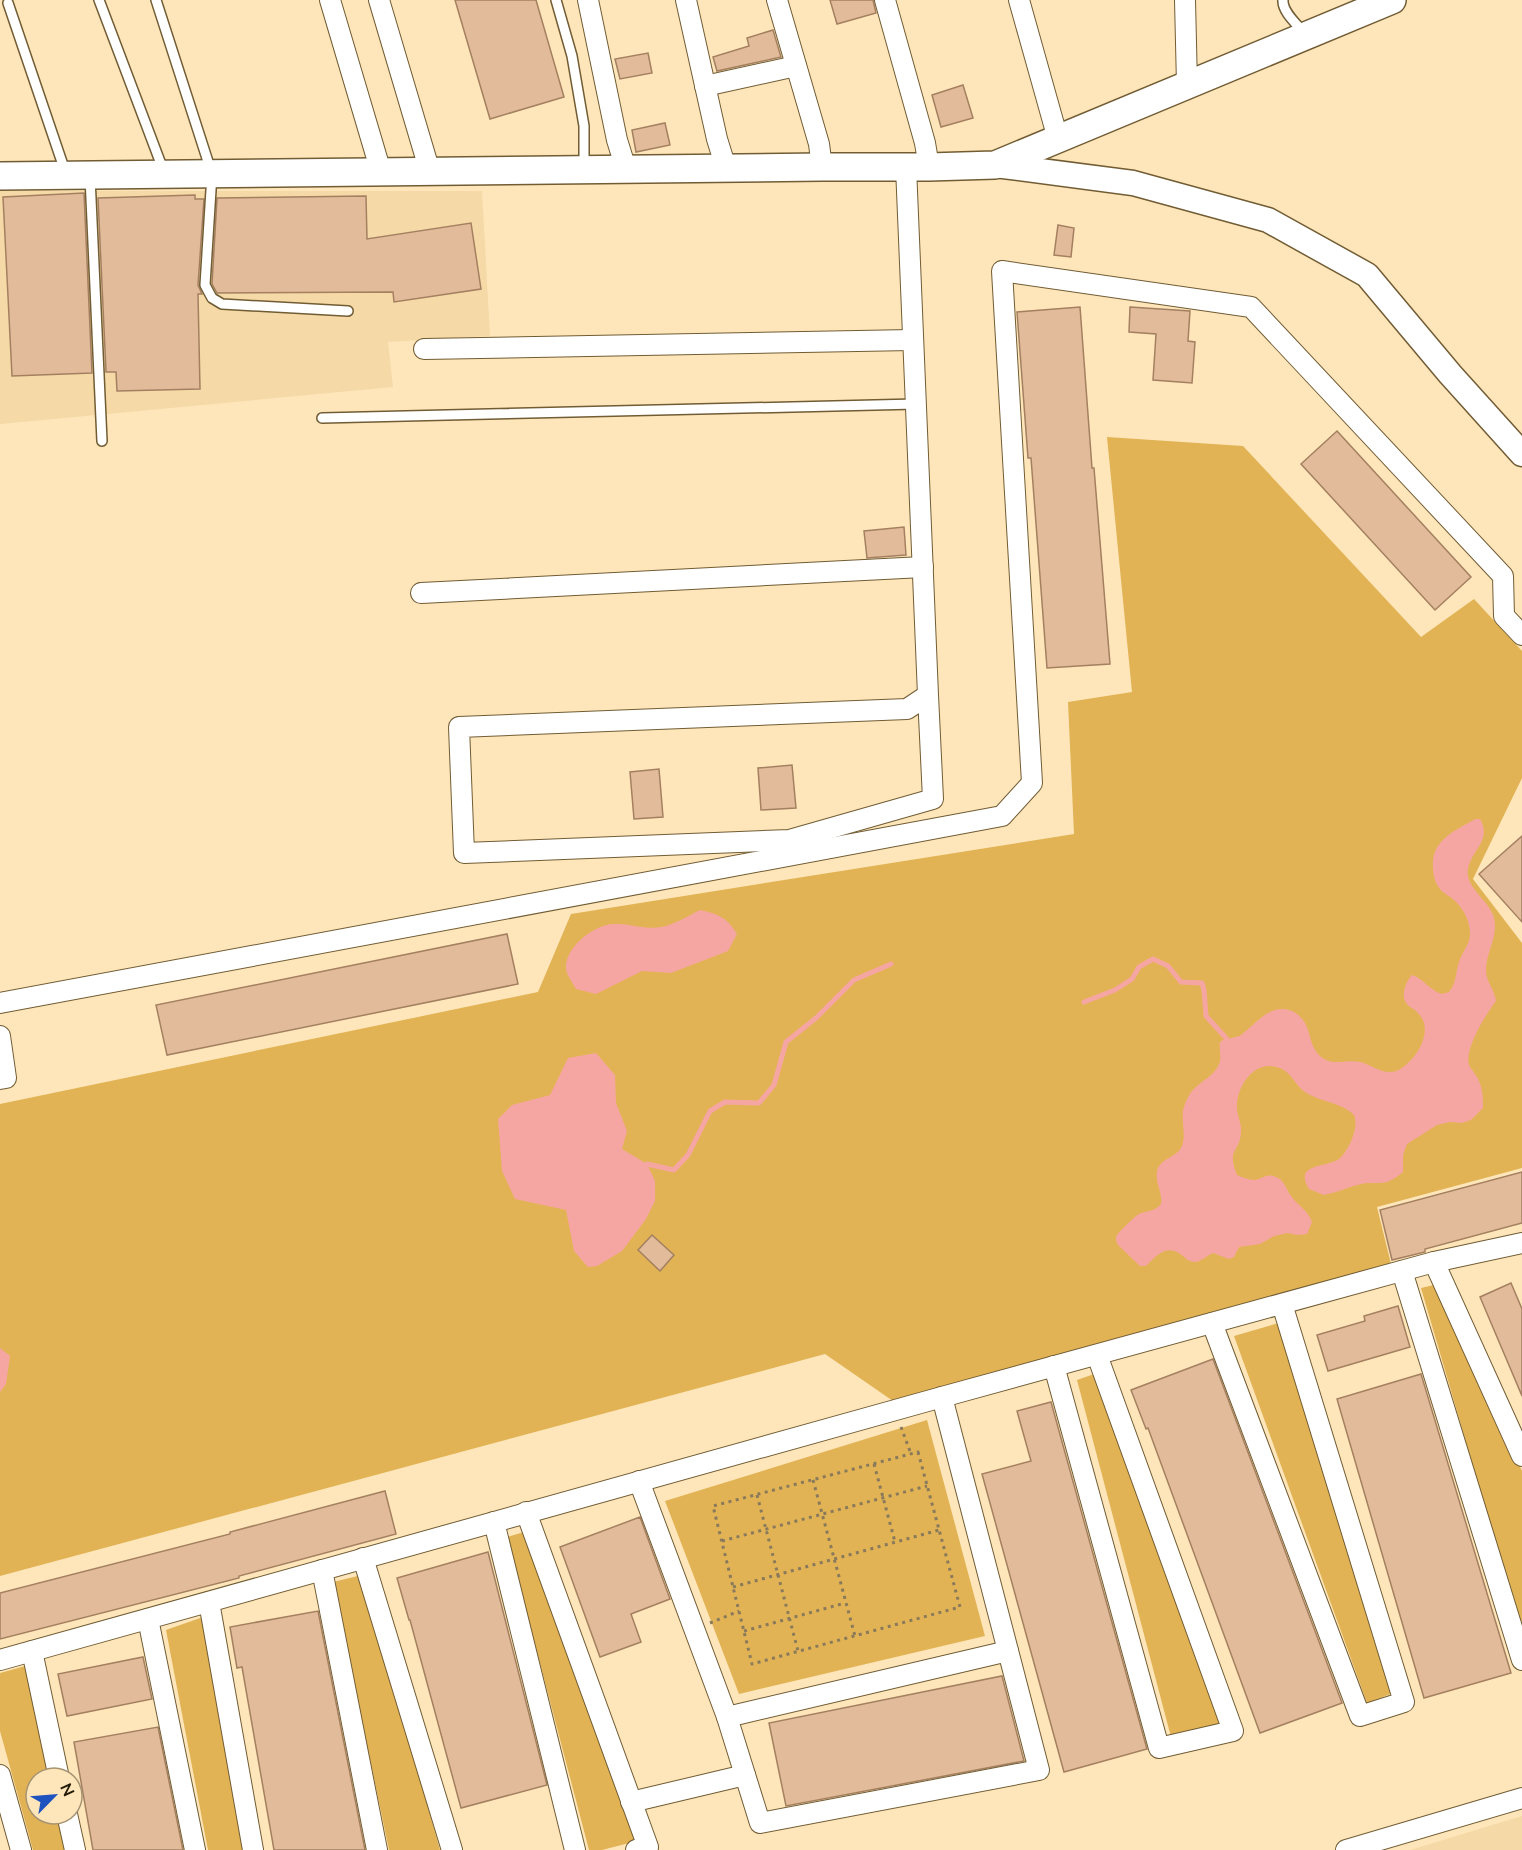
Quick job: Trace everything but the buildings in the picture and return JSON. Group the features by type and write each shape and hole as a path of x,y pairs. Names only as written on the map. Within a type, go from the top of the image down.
{"main road":[{"path":"0,177 995,165 1392,0"}],"street":[{"path":"330,0 381,172"},
{"path":"380,0 430,171"},
{"path":"588,0 617,140 626,169"},
{"path":"686,0 726,168"},
{"path":"777,0 819,144 822,167"},
{"path":"885,0 925,143 918,167 912,340 933,799 789,840 464,853 459,727 907,709 928,695"},
{"path":"1019,0 1058,139"},
{"path":"1185,0 1187,85"},
{"path":"705,86 796,66"},
{"path":"995,165 1133,183 1268,220 1367,275 1450,374 1522,454"},
{"path":"0,1003 1002,816 1032,783 1002,271 1251,307 1503,576 1504,616 1522,635"},
{"path":"424,349 912,340"},
{"path":"421,593 923,567"},
{"path":"0,1036 6,1078 0,1079"},
{"path":"0,1660 1054,1366 1434,1262 1522,1243"},
{"path":"1434,1262 1522,1456"},
{"path":"1402,1271 1522,1660"},
{"path":"1212,1323 1360,1716 1404,1702 1282,1304"},
{"path":"1054,1366 1159,1748 1233,1731 1097,1355"},
{"path":"639,1481 727,1717 760,1823 1039,1770 942,1397"},
{"path":"526,1512 648,1847 636,1850"},
{"path":"494,1522 575,1850"},
{"path":"363,1558 452,1850"},
{"path":"322,1570 377,1850"},
{"path":"209,1602 253,1850"},
{"path":"148,1618 195,1850"},
{"path":"32,1651 56,1766"},
{"path":"727,1717 1008,1651"},
{"path":"0,1775 21,1850"},
{"path":"632,1802 745,1775"},
{"path":"1346,1850 1522,1798"},
{"path":"70,1826 75,1850"}],"lane":[{"path":"99,0 166,175"},
{"path":"156,0 212,174 205,285 212,298 222,304 348,311"},
{"path":"556,0 572,56 584,126 584,170"},
{"path":"1283,0 1285,12 1293,18 1306,36"},
{"path":"8,3 78,176 102,441"},
{"path":"322,418 916,404"}],"path":[{"path":"895,1410 911,1454"},
{"path":"918,1452 960,1607 752,1664 713,1506 911,1454 918,1452"},
{"path":"874,1464 895,1542"},
{"path":"813,1480 855,1636"},
{"path":"722,1541 927,1486"},
{"path":"757,1495 798,1651"},
{"path":"733,1587 939,1530"},
{"path":"744,1631 845,1603"},
{"path":"694,1629 739,1611"}],"shaded area":[{"path":"0,191 482,191 490,336 388,342 393,387 0,424"},
{"path":"1107,437 1243,446 1421,637 1474,599 1522,651 1522,778 1473,879 1522,943 1522,1168 1377,1207 1391,1264 893,1401 825,1354 0,1576 0,1104 538,992 571,914 1074,834 1068,702 1132,692"},
{"path":"1475,819 1480,819 1484,835 1468,868 1468,876 1472,886 1491,910 1495,922 1486,970 1496,1001 1477,1032 1468,1058 1469,1065 1480,1084 1483,1108 1471,1120 1437,1125 1407,1144 1403,1155 1403,1172 1390,1181 1364,1183 1324,1195 1309,1189 1305,1175 1308,1170 1333,1162 1343,1155 1354,1133 1354,1115 1343,1107 1305,1092 1282,1069 1265,1066 1257,1069 1245,1081 1238,1097 1237,1108 1241,1132 1233,1155 1234,1166 1237,1175 1248,1179 1255,1180 1271,1176 1280,1179 1312,1222 1307,1234 1287,1233 1274,1236 1260,1244 1239,1247 1234,1257 1229,1259 1213,1253 1194,1262 1177,1252 1167,1251 1158,1255 1146,1266 1140,1266 1118,1245 1116,1237 1137,1215 1153,1210 1161,1204 1157,1180 1158,1167 1182,1146 1183,1109 1193,1090 1218,1066 1220,1042 1241,1035 1270,1012 1284,1009 1294,1012 1301,1018 1307,1027 1312,1045 1320,1056 1329,1061 1355,1061 1390,1072 1401,1069 1414,1056 1424,1038 1425,1031 1418,1013 1405,1001 1404,993 1408,981 1412,975 1437,992 1442,994 1449,992 1470,937 1469,924 1463,911 1437,884 1433,873 1433,858 1440,843 1446,837"},
{"path":"700,910 722,917 733,928 737,934 728,951 671,973 642,971 596,994 576,989 567,973 566,964 574,947 588,933 597,928 614,924 661,927"},
{"path":"596,1053 615,1075 616,1103 627,1131 622,1149 647,1164 655,1181 655,1201 646,1219 622,1251 597,1266 588,1267 574,1251 566,1210 515,1199 502,1171 498,1119 512,1105 550,1095 568,1058"},
{"path":"1438,1284 1522,1471 1522,1634 1421,1288"},
{"path":"1282,1322 1393,1693 1367,1703 1234,1336"},
{"path":"0,1348 10,1356 6,1384 0,1392"},
{"path":"1097,1373 1223,1724 1171,1737 1077,1380"},
{"path":"927,1420 985,1636 739,1694 665,1501"},
{"path":"527,1531 637,1841 602,1850 589,1850 507,1537"},
{"path":"362,1575 440,1850 389,1850 333,1582"},
{"path":"203,1617 247,1850 208,1850 166,1630"},
{"path":"29,1665 50,1766 24,1766 24,1818 0,1731 0,1673"},
{"path":"1522,1816 1522,1850 1410,1850"},
{"path":"26,1826 63,1826 68,1850 33,1850"}],"waterway":[{"path":"1084,1002 1115,990 1132,979 1139,967 1153,959 1168,966 1181,982 1202,983 1206,1016 1226,1038"},
{"path":"647,1164 674,1170 688,1155 710,1111 725,1102 759,1103 774,1085 786,1042 816,1018 854,980 891,964"}]}
